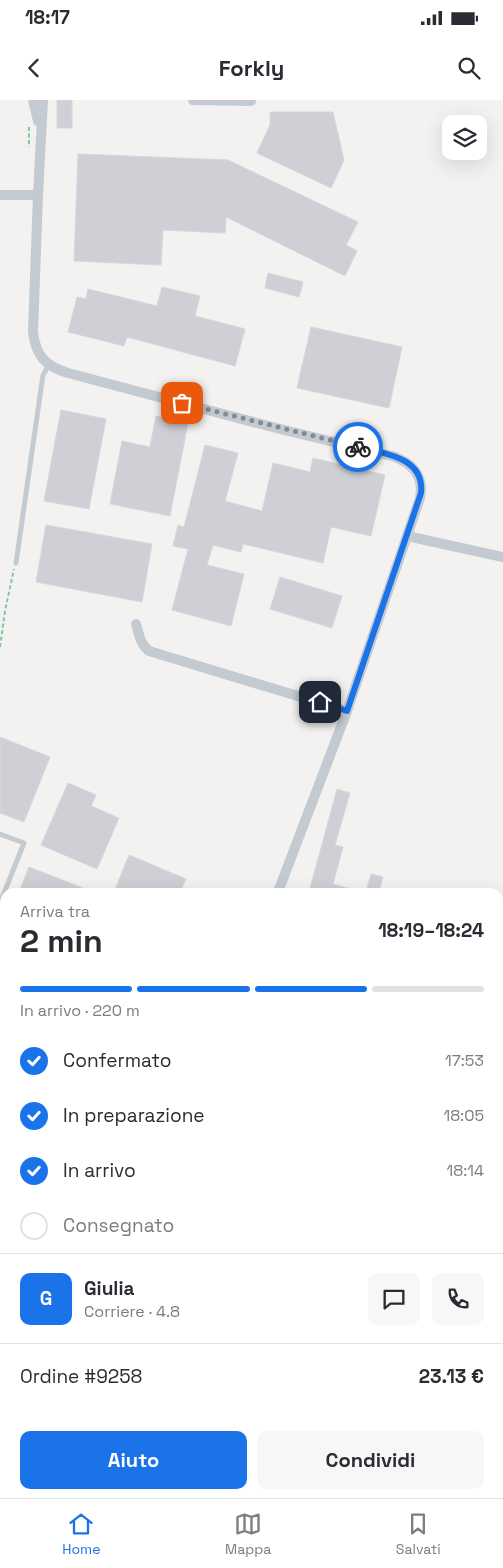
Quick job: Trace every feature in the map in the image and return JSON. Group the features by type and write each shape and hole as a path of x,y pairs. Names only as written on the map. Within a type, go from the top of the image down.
{"street":[{"path":"33,100 41,134"},
{"path":"43,100 33,332 37,350 49,365 68,373 276,428 392,456 404,460 418,474 421,488 420,498 347,711 280,888"},
{"path":"193,100 251,100"},
{"path":"0,195 38,195"},
{"path":"407,536 503,557"},
{"path":"136,624 140,640 149,651 347,711"}],"lane":[{"path":"16,563 43,375 49,365"},
{"path":"0,834 24,843 5,888"}],"path":[{"path":"29,123 30,152"},
{"path":"0,647 5,611 16,563"}],"building":[{"path":"57,100 72,100 72,128 57,128"},
{"path":"270,112 333,112 344,160 331,188 257,153 270,125"},
{"path":"78,154 228,160 358,222 346,245 357,251 345,276 226,217 225,233 163,230 161,265 74,261"},
{"path":"268,273 303,282 299,297 265,288"},
{"path":"162,287 200,296 195,316 245,329 235,366 127,337 124,346 68,332 77,297 86,299 88,289 157,306"},
{"path":"311,327 402,347 389,408 297,388"},
{"path":"61,410 106,419 89,509 44,501"},
{"path":"156,416 188,423 170,516 110,504 122,441 150,447"},
{"path":"205,445 238,453 225,501 262,511 273,463 310,472 313,458 385,475 371,536 331,527 323,563 243,544 241,552 213,545 207,565 244,574 231,626 172,610 188,549 173,546 178,525 184,527"},
{"path":"46,525 152,544 142,602 36,582"},
{"path":"280,577 342,596 332,628 270,609"},
{"path":"0,737 50,757 24,822 0,813"},
{"path":"68,783 96,795 91,806 119,818 97,869 41,845"},
{"path":"337,789 350,793 335,845 343,847 333,884 347,888 310,888"},
{"path":"129,855 186,879 182,888 116,888"},
{"path":"29,867 83,888 21,888"},
{"path":"371,874 383,877 380,888 367,888"}],"way so far":[{"path":"182,403 358,447"}],"route":[{"path":"320,702 347,711 421,493 418,474 409,463 392,456 358,447"}]}
